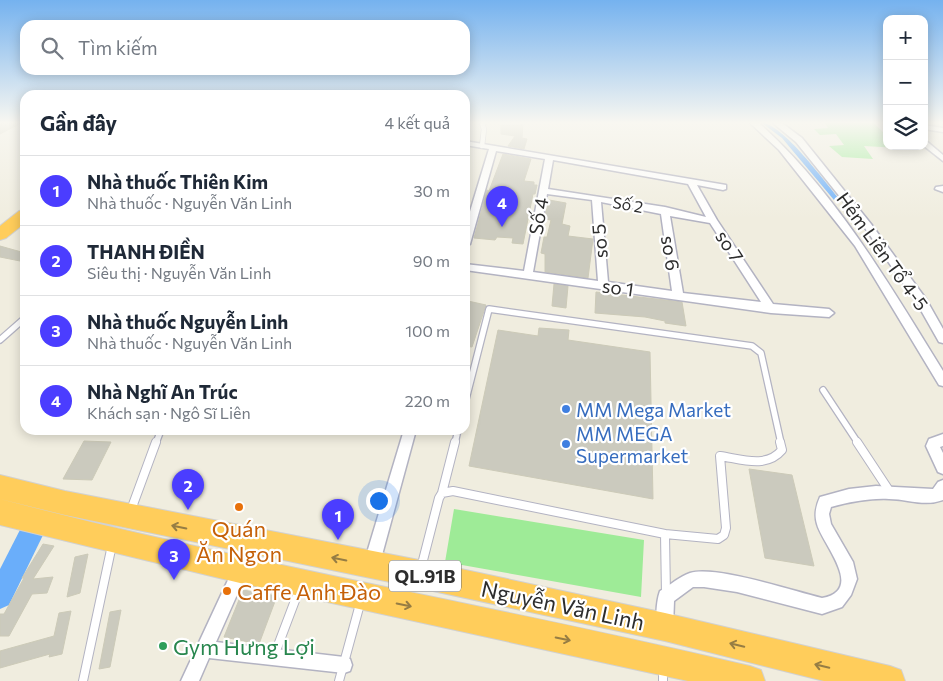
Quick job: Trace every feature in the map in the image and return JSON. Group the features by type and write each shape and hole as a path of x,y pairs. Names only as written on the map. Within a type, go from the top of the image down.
{"highway":[{"path":"0,218 20,204"},
{"path":"0,234 20,219"},
{"name":"Nguyễn Văn Linh","path":"11,489 57,514 113,540 362,596 663,671 750,681"},
{"name":"Nguyễn Văn Linh","path":"3,512 129,516 371,566 420,574 665,627 890,681"},
{"path":"362,596 371,566"}],"street":[{"path":"470,227 491,155"},
{"path":"531,155 723,187"},
{"path":"788,155 860,244 943,381"},
{"name":"Hẻm Liên Tổ 4-5","path":"812,155 868,226 922,302 943,339"},
{"name":"Số 4","path":"528,274 549,158"},
{"name":"so 7","path":"691,182 713,221 771,309"},
{"name":"Số 2","path":"542,191 596,198 713,221"},
{"name":"so 5","path":"596,198 603,285"},
{"name":"so 6","path":"664,210 678,295"},
{"name":"so 1","path":"470,268 528,274 771,309 829,313"},
{"path":"371,566 409,435"},
{"path":"943,440 934,442 933,446 943,468"},
{"path":"665,627 666,597 691,580 704,579 737,584 822,606 836,603 843,597 850,584 848,566 826,529 822,508 825,502 837,498 890,492 929,498 939,495 943,487"},
{"path":"190,681 240,570"},
{"path":"204,649 274,656 341,673"}],"lane":[{"path":"442,493 453,491 664,534 718,539 724,535 726,528 720,456 765,462 777,457 782,450 761,353 752,346 489,309 470,383"},
{"path":"0,340 20,322"},
{"path":"823,390 890,492"},
{"path":"129,516 160,435"},
{"path":"420,574 457,435"},
{"path":"664,534 666,597"},
{"path":"83,681 113,540"},
{"path":"274,656 302,582"},
{"path":"341,673 362,596"}],"green space":[{"path":"839,155 870,155 873,159 842,157"},
{"path":"454,509 644,540 641,597 445,562"}],"water":[{"path":"796,155 802,155 840,200 834,200"}],"building":[{"path":"503,155 531,159 524,181 534,182 534,185 537,185 535,194 533,194 523,244 512,243 513,238 497,237 495,240 474,238 487,190 489,191"},
{"path":"549,200 566,203 562,224 570,226 568,236 593,239 588,278 545,272 545,254 541,253 544,237 547,237 551,220 544,219"},
{"path":"0,246 20,252 20,261 0,257"},
{"path":"554,284 568,286 566,308 552,306"},
{"path":"596,292 682,302 686,326 665,323 665,321 645,317 595,313"},
{"path":"470,301 486,305 472,347 470,347"},
{"name":"MM Mega Market","path":"539,328 569,330 568,340 650,352 653,499 469,466 498,330 538,336"},
{"path":"84,441 111,442 92,480 63,479"},
{"path":"749,469 792,475 814,566 765,558"},
{"path":"43,544 54,546 33,579 53,577 47,593 32,594 9,636 0,636 0,614 4,614 24,578 22,578"},
{"path":"88,554 80,593 67,597 75,557"},
{"path":"243,590 277,596 259,644 224,637"},
{"path":"121,610 110,667 99,669 110,612"},
{"path":"71,611 62,654 49,657 50,654 0,668 0,651 54,636 59,613"}],"waterway":[{"path":"0,596 32,533"}],"place":[{"name":"Nhà Nghĩ An Trúc","path":"502,227"},
{"name":"MM Mega Market","path":"566,409"},
{"name":"MM MEGA Supermarket","path":"566,444"},
{"name":"Quán Ăn Ngon","path":"239,507"},
{"name":"THANH ĐIỀN","path":"188,510"},
{"name":"Nhà thuốc Thiên Kim","path":"338,540"},
{"name":"Nhà thuốc Nguyễn Linh","path":"174,580"},
{"name":"Caffe Anh Đào","path":"227,591"},
{"name":"Gym Hưng Lợi","path":"163,646"}]}
